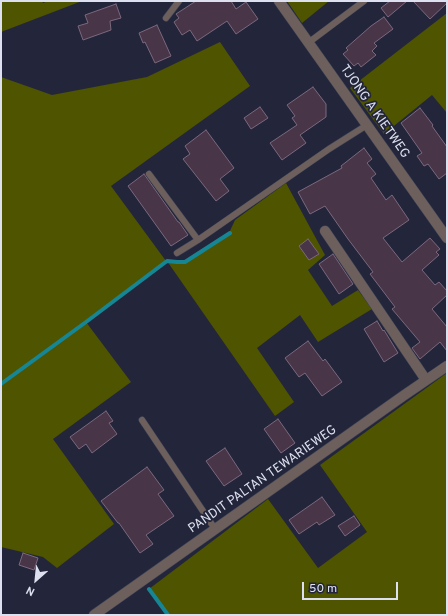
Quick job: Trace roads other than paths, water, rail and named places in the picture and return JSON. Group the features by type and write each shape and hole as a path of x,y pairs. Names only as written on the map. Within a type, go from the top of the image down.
{"street":[{"name":"TJONG A KIETWEG","path":"279,1 447,238"},
{"path":"325,231 426,380"},
{"name":"PANDIT PALTAN TEWARIEWEG","path":"94,615 447,366"}],"lane":[{"path":"166,18 179,1"},
{"path":"308,43 364,1"},
{"path":"177,253 329,149 367,125"},
{"path":"150,174 198,240"},
{"path":"142,420 216,529"}],"waterway":[{"path":"1,384 167,261 185,262 230,233"},
{"path":"149,589 168,615"}]}
